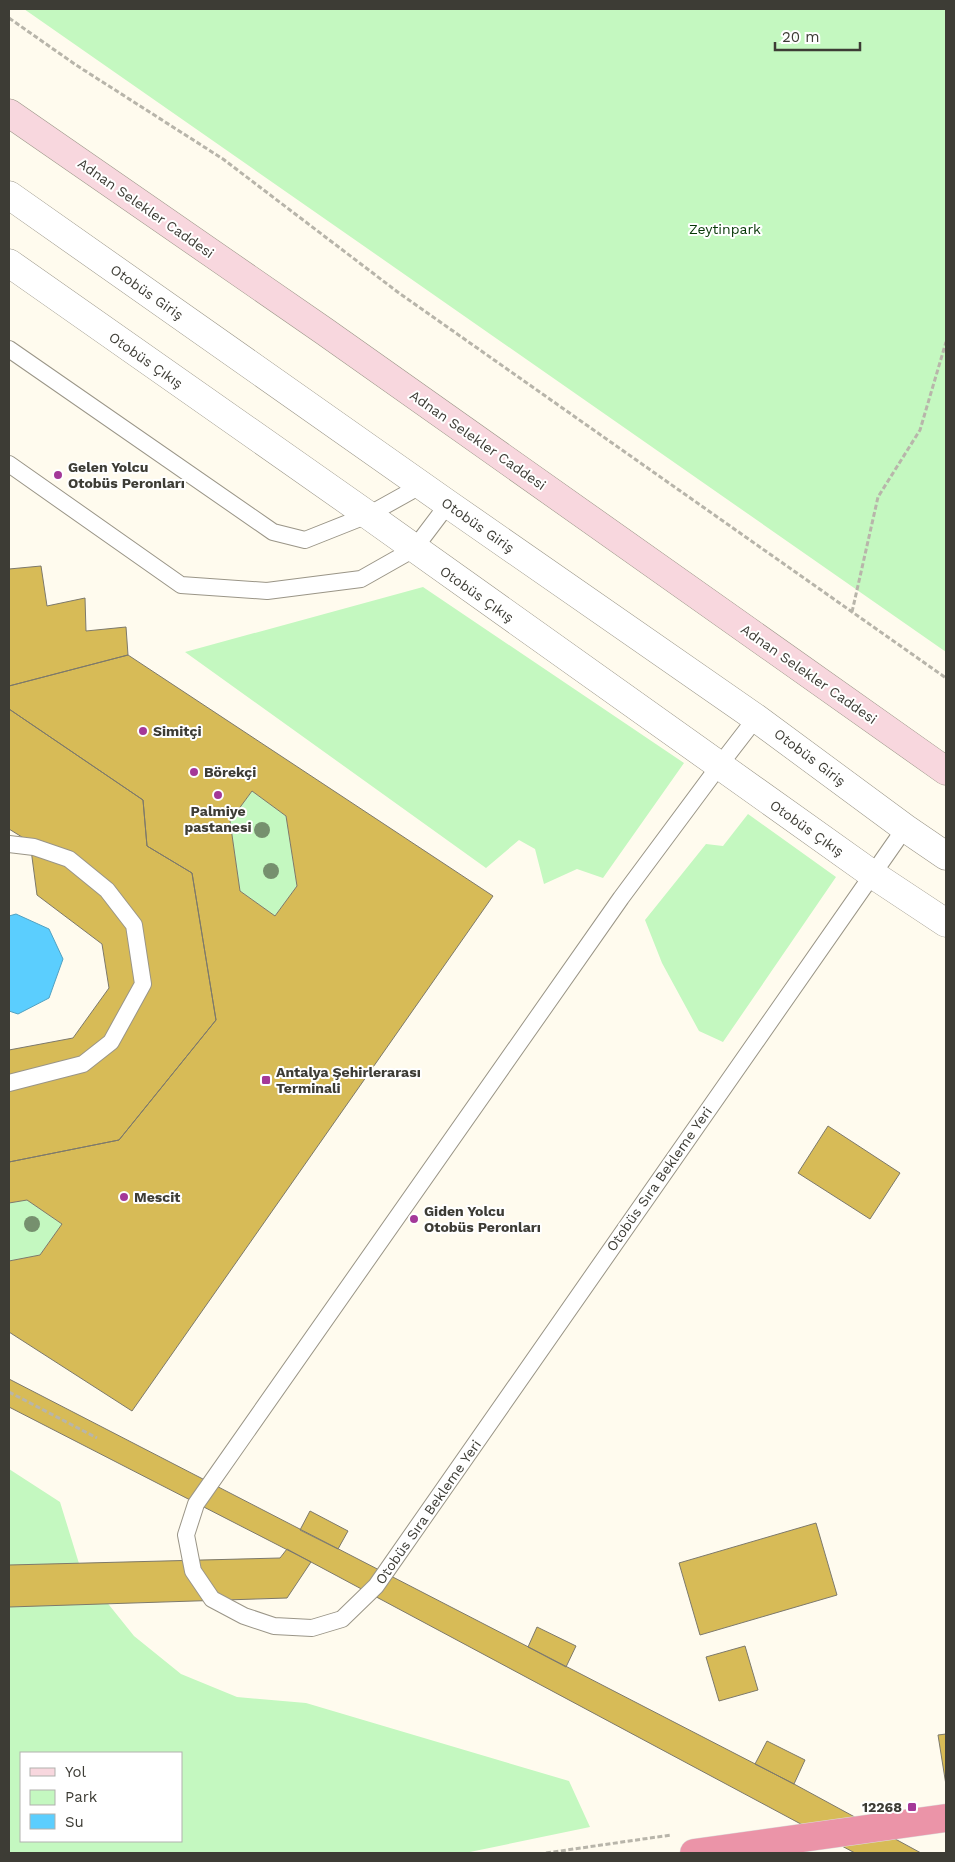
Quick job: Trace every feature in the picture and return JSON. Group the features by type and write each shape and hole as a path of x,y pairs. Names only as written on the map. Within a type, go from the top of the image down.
{"highway":[{"path":"694,1853 946,1818"}],"main road":[{"name":"Adnan Selekler Caddesi","path":"9,113 340,343 946,770"}],"street":[{"name":"Otobüs Giriş","path":"9,195 756,718 904,828 946,856"},
{"name":"Otobüs Çıkış","path":"9,263 368,515 718,766 872,874 946,923"}],"lane":[{"path":"9,349 273,532 304,540 368,515 422,485"},
{"path":"9,464 181,585 267,591 361,579 414,549 448,504"},
{"name":"Otobüs Sıra Bekleme Yeri","path":"756,718 718,766 613,911 196,1504 186,1535 193,1571 212,1600 244,1616 274,1626 312,1628 342,1619 376,1586 904,828"},
{"path":"9,844 34,847 69,859 107,890 134,925 143,984 111,1042 83,1064 9,1083"}],"path":[{"path":"9,18 76,65 224,159 399,293 946,678"},
{"path":"852,612 878,497 920,430 946,342"},
{"path":"9,1392 97,1438"}],"green space":[{"name":"Zeytinpark","path":"24,9 946,9 946,652"},
{"path":"423,587 684,763 603,878 577,869 544,884 535,849 519,840 486,868 185,652"},
{"path":"252,791 286,816 297,886 275,916 240,891 230,821"},
{"path":"748,814 836,877 723,1042 699,1031 662,963 645,920 706,844 723,846"},
{"path":"27,1200 62,1224 40,1255 9,1261 9,1203"},
{"path":"9,1469 60,1502 81,1570 134,1636 181,1674 237,1697 306,1703 569,1781 590,1827 465,1853 9,1853"}],"water":[{"path":"16,914 49,929 63,959 49,998 18,1014 9,1011 9,916"}],"building":[{"path":"41,566 47,606 85,598 86,631 126,627 128,655 9,686 9,569"},
{"name":"Antalya Şehirlerarası Terminali","path":"128,655 493,896 132,1411 9,1332 9,1261 40,1255 62,1224 27,1200 9,1203 9,1162 119,1140 216,1020 192,873 147,846 143,800 9,709 9,686","holes":["252,791 286,816 297,886 275,916 240,891 230,821"]},
{"path":"9,709 143,800 147,846 192,873 216,1020 119,1140 9,1162 9,1050 73,1038 109,988 102,944 37,895 30,842 9,829"},
{"path":"828,1126 900,1173 870,1219 798,1173"},
{"path":"9,1379 794,1784 921,1853 855,1853 311,1562 9,1407"},
{"path":"310,1511 348,1531 338,1549 300,1530"},
{"path":"816,1523 837,1595 700,1635 679,1563"},
{"path":"287,1549 311,1562 287,1598 9,1607 9,1565 280,1558"},
{"path":"537,1627 576,1646 566,1667 528,1647"},
{"path":"745,1646 758,1690 719,1701 706,1657"},
{"path":"946,1734 946,1785 938,1735"},
{"path":"767,1741 805,1760 794,1784 755,1764"}],"place":[{"name":"Gelen Yolcu Otobüs Peronları","path":"58,475"},
{"name":"Simitçi","path":"143,731"},
{"name":"Börekçi","path":"194,772"},
{"name":"Palmiye pastanesi","path":"218,795"},
{"name":"Antalya Şehirlerarası Terminali","path":"266,1080"},
{"name":"Mescit","path":"124,1197"},
{"name":"Giden Yolcu Otobüs Peronları","path":"414,1219"},
{"name":"12268","path":"912,1807"}]}
